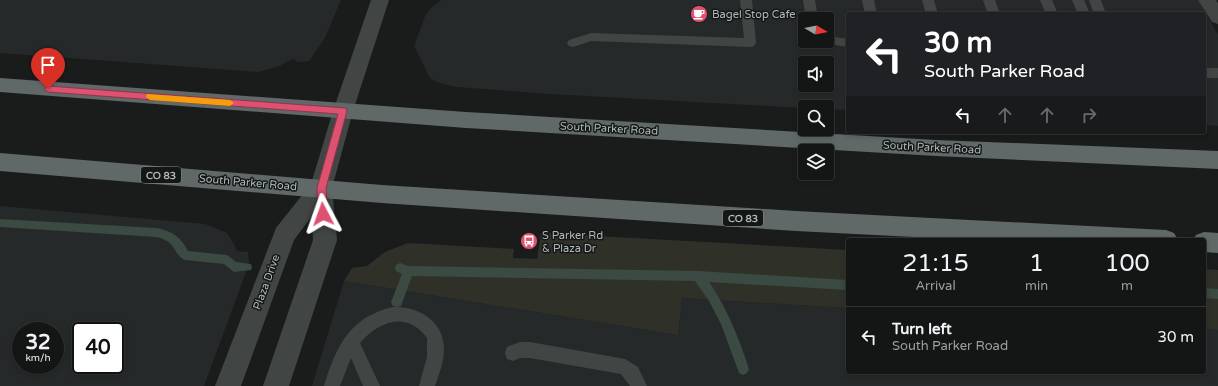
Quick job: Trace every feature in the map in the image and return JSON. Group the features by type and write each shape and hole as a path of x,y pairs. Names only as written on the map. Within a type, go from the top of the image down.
{"highway":[{"name":"South Parker Road","path":"0,85 466,120 920,147 1218,160"},
{"name":"South Parker Road","path":"0,162 321,188 796,221 1127,238"},
{"path":"1206,242 1218,242"}],"street":[{"name":"Plaza Drive","path":"276,386 325,240 321,188 343,111 380,0"},
{"path":"1207,0 1218,18"},
{"name":"Plaza Drive","path":"228,386 284,235 321,188"}],"lane":[{"path":"573,43 591,37 750,43 746,0"},
{"path":"809,0 811,12"},
{"path":"868,0 871,12"},
{"path":"928,0 931,12"},
{"path":"989,0 993,12"},
{"path":"1046,0 1051,12"},
{"path":"1078,0 1083,12"},
{"path":"1095,0 1099,12"},
{"path":"834,41 846,42"},
{"path":"1206,73 1218,73"},
{"path":"337,382 344,355 360,331 382,317 399,314 414,316 421,320 435,337 435,361 427,386"},
{"path":"352,343 372,386"},
{"path":"513,353 520,350 530,350 625,368 632,373 639,386"}],"shaded area":[{"path":"0,0 341,0 325,38 309,61 298,62 293,59 279,66 258,72 0,53"},
{"path":"441,0 1199,0 1206,12 846,12 846,110 834,109 834,100 798,100 798,108 550,94 457,87 440,83 430,78 414,46 425,16 431,8"},
{"path":"1206,13 1218,35 1218,126 1206,125"},
{"path":"0,206 205,224 227,233 235,246 236,251 248,252 249,264 204,386 0,386"},
{"path":"541,233 846,250 846,308 682,298 678,335 344,281 352,268 367,266 385,252 408,243 514,249 513,258 537,259"},
{"path":"1206,269 1218,270 1218,330 1206,329"},
{"path":"344,281 678,335 682,298 846,308 846,374 1206,374 1206,329 1218,330 1218,386 312,386"}],"waterway":[{"path":"0,223 156,232 175,239 185,255 227,260 234,267 247,267"},
{"path":"400,268 408,271"},
{"path":"397,302 408,271"},
{"path":"408,271 698,276"},
{"path":"698,276 846,285"},
{"path":"698,276 713,298 725,320 743,369"},
{"path":"1206,293 1218,294"}],"slow traffic":[{"path":"150,97 230,103"}],"place":[{"name":"Bagel Stop Cafe","path":"699,14"},
{"name":"S Parker Rd & Plaza Dr","path":"529,241"}],"route":[{"path":"48,89 343,111 321,188 323,214"}]}
